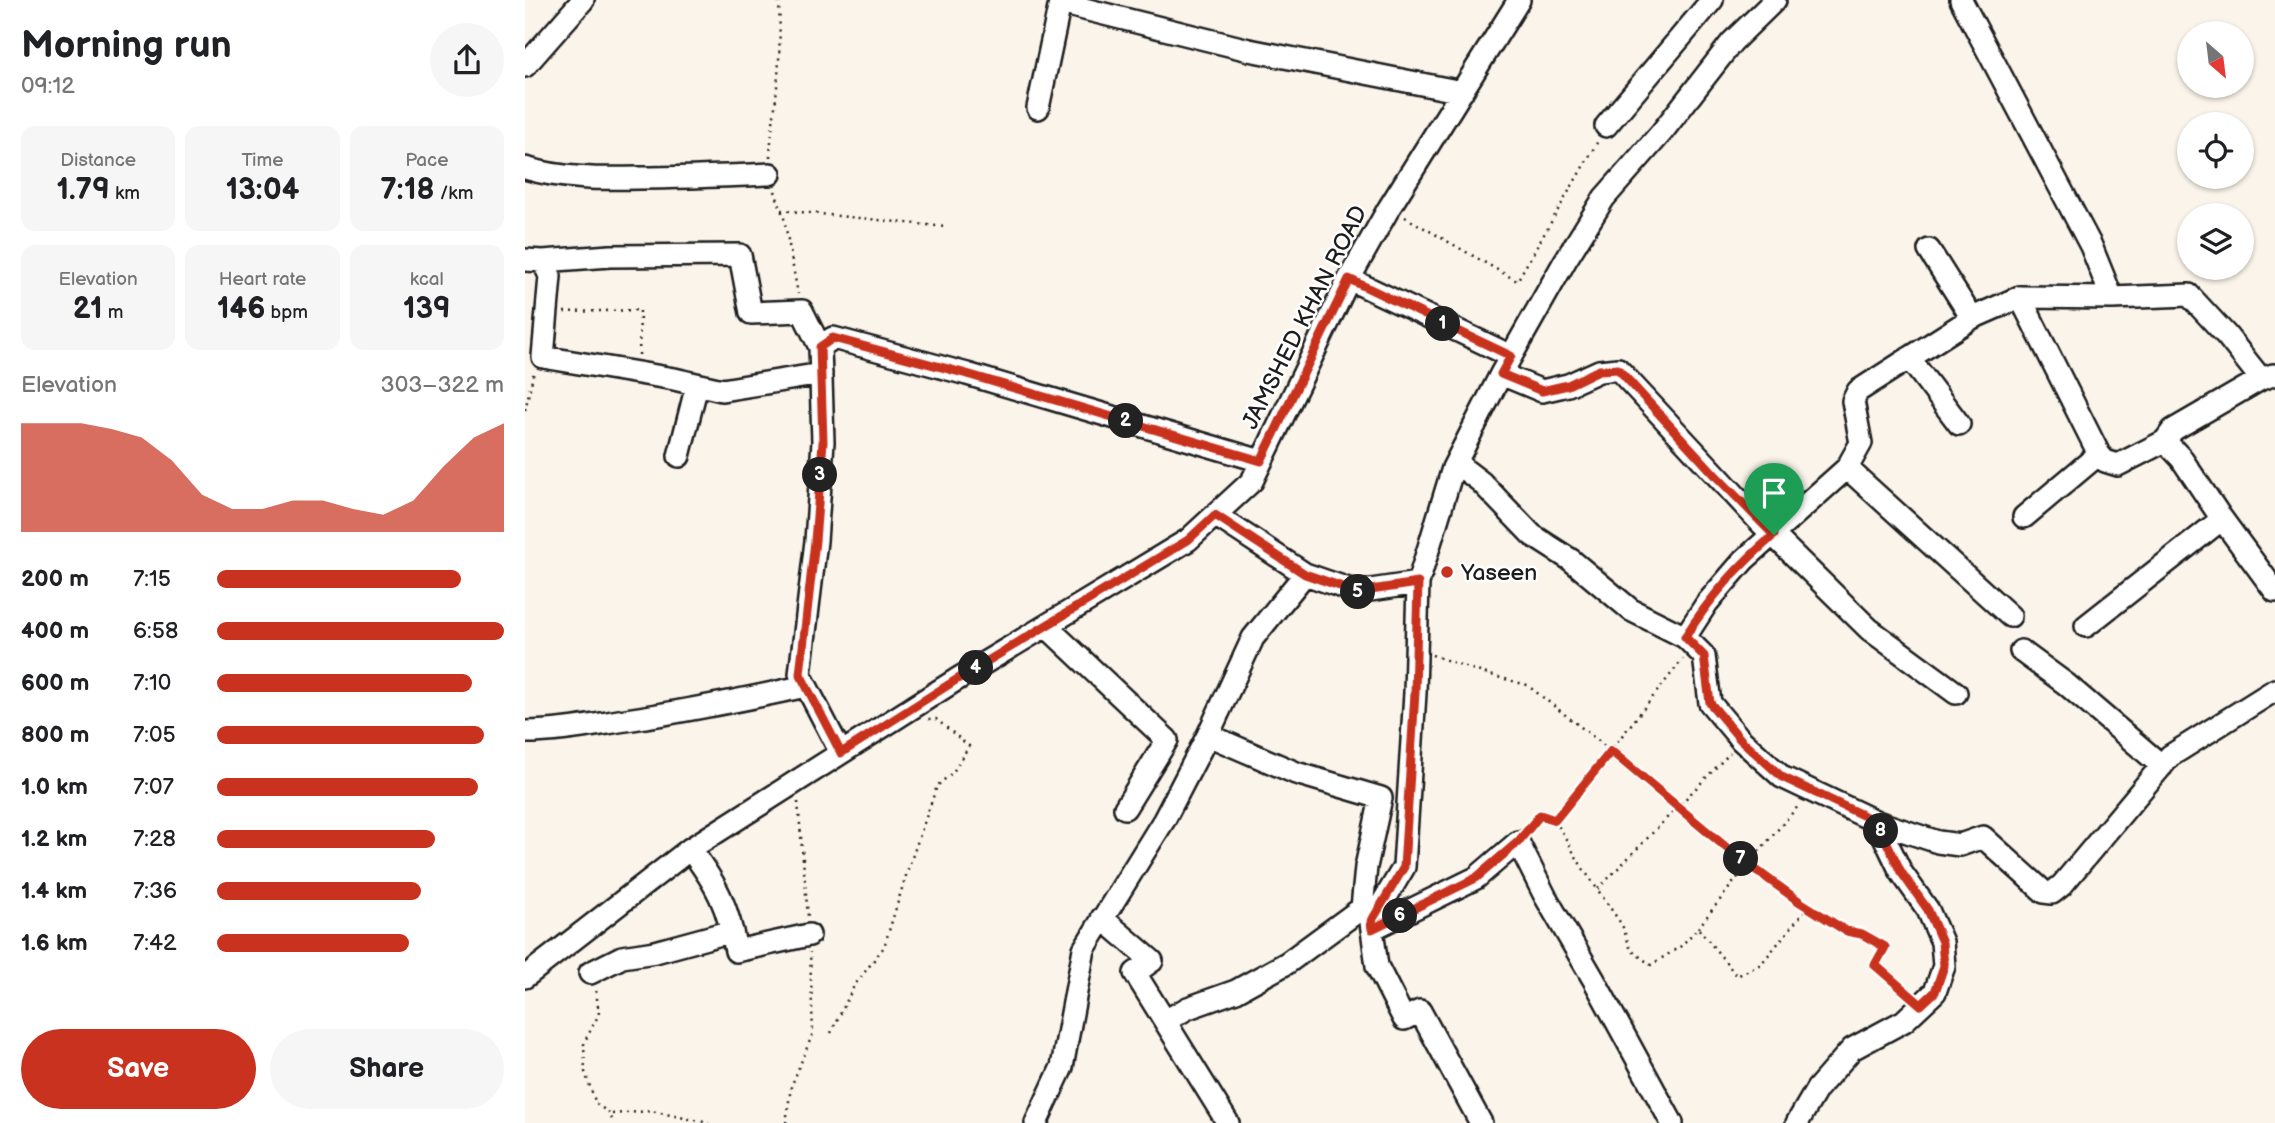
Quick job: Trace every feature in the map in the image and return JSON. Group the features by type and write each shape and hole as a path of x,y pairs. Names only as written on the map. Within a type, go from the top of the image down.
{"street":[{"path":"525,66 583,0"},
{"name":"JAMSHED KHAN ROAD","path":"525,977 690,849 897,718 1188,540 1252,481 1349,279 1389,208 1519,0"},
{"path":"1606,126 1712,0"},
{"path":"1481,1123 1420,1011 1404,1019 1377,966 1371,922 1404,867 1418,583 1456,463 1506,365 1604,198 1662,132 1732,42 1775,0"},
{"path":"1961,0 2091,246 2112,298"},
{"path":"1038,108 1060,4 1249,50 1462,92"},
{"path":"525,168 550,176 594,179 770,174"},
{"path":"1929,250 1972,318"},
{"path":"534,261 610,256 740,255 751,313 802,311 820,347 823,442 800,674 841,753"},
{"path":"534,261 550,276 543,357 722,390 821,374"},
{"path":"1349,279 1506,365 1542,391 1568,385 1599,370 1618,369 1726,486 1869,629 1956,693"},
{"path":"1690,641 1707,603 1744,560 1847,468 1861,443 1853,401 1858,391 1972,318 2020,297 2189,295 2268,377 2173,430 2165,441 2118,465 2105,461 2099,454 2020,297"},
{"path":"820,347 833,338 980,378 1261,461"},
{"path":"1909,358 1959,424"},
{"path":"679,456 697,384"},
{"path":"2165,441 2182,458 2222,519 2275,591"},
{"path":"2024,517 2099,454"},
{"path":"1456,463 1481,482 1532,535 1571,560 1631,610 1690,641 1704,656 1710,703 1741,740 1782,777 1877,822 1938,842 1960,845 1983,837 2044,892 2052,892 2062,885 2170,756 2275,690"},
{"path":"1847,468 2010,616"},
{"path":"1215,515 1305,574 1357,592 1418,583"},
{"path":"2086,626 2222,519"},
{"path":"1036,1123 1062,1067 1084,949 1164,820 1208,735 1253,638 1305,574"},
{"path":"1046,626 1167,740 1125,808"},
{"path":"2021,651 2066,684 2162,766"},
{"path":"525,732 551,732 656,716 731,703 806,685"},
{"path":"1165,1021 1188,1008 1236,991 1287,962 1362,908 1366,867 1381,798 1296,773 1208,735"},
{"path":"1797,1123 1817,1089 1852,1049 1904,1021 1935,992 1944,966 1942,942 1928,910 1901,872 1877,822"},
{"path":"1372,929 1476,878 1518,842 1545,896 1594,979 1672,1123"},
{"path":"690,849 715,883 733,931 736,951 809,934"},
{"path":"1102,918 1152,961 1135,973 1228,1123"},
{"path":"590,973 622,957 655,952 733,931"}],"path":[{"path":"779,0 777,88 771,128 770,174 781,210 802,311"},
{"path":"1389,208 1517,281 1606,126"},
{"path":"781,210 946,227"},
{"path":"547,312 640,310 639,373"},
{"path":"525,410 535,365 543,357"},
{"path":"1555,820 1611,751 1690,641"},
{"path":"1416,646 1444,661 1527,684 1748,864 1846,931 1862,934 1885,947 1875,965 1921,1005"},
{"path":"831,1033 854,986 884,947 937,786 953,772 969,746 936,719 897,718"},
{"path":"1597,889 1741,740"},
{"path":"1518,842 1540,815 1555,820 1622,925 1631,950 1651,965 1681,946 1698,928 1800,804 1808,790"},
{"path":"1698,928 1737,976 1761,964 1808,907"},
{"path":"590,973 595,981 599,1014 584,1043 585,1072 596,1104 611,1114 651,1111 709,1123"},
{"path":"611,1114 612,1123"}],"place":[{"name":"Yaseen","path":"1447,572"}],"route":[{"path":"1349,279 1511,356 1501,374 1542,391 1568,385 1599,370 1618,369 1774,535 1744,560 1707,603 1685,637 1704,656 1710,703 1741,740 1782,777 1877,822 1901,872 1928,910 1942,942 1944,966 1935,992 1921,1005 1875,965 1885,947 1862,934 1846,931 1800,902 1734,854 1611,751 1555,820 1540,815 1518,842 1476,878 1372,929 1371,922 1404,867 1415,693 1418,583 1357,592 1305,574 1215,515 1188,540 841,753 800,674 823,442 820,347 833,338 967,374 1261,461 1349,279"}]}
